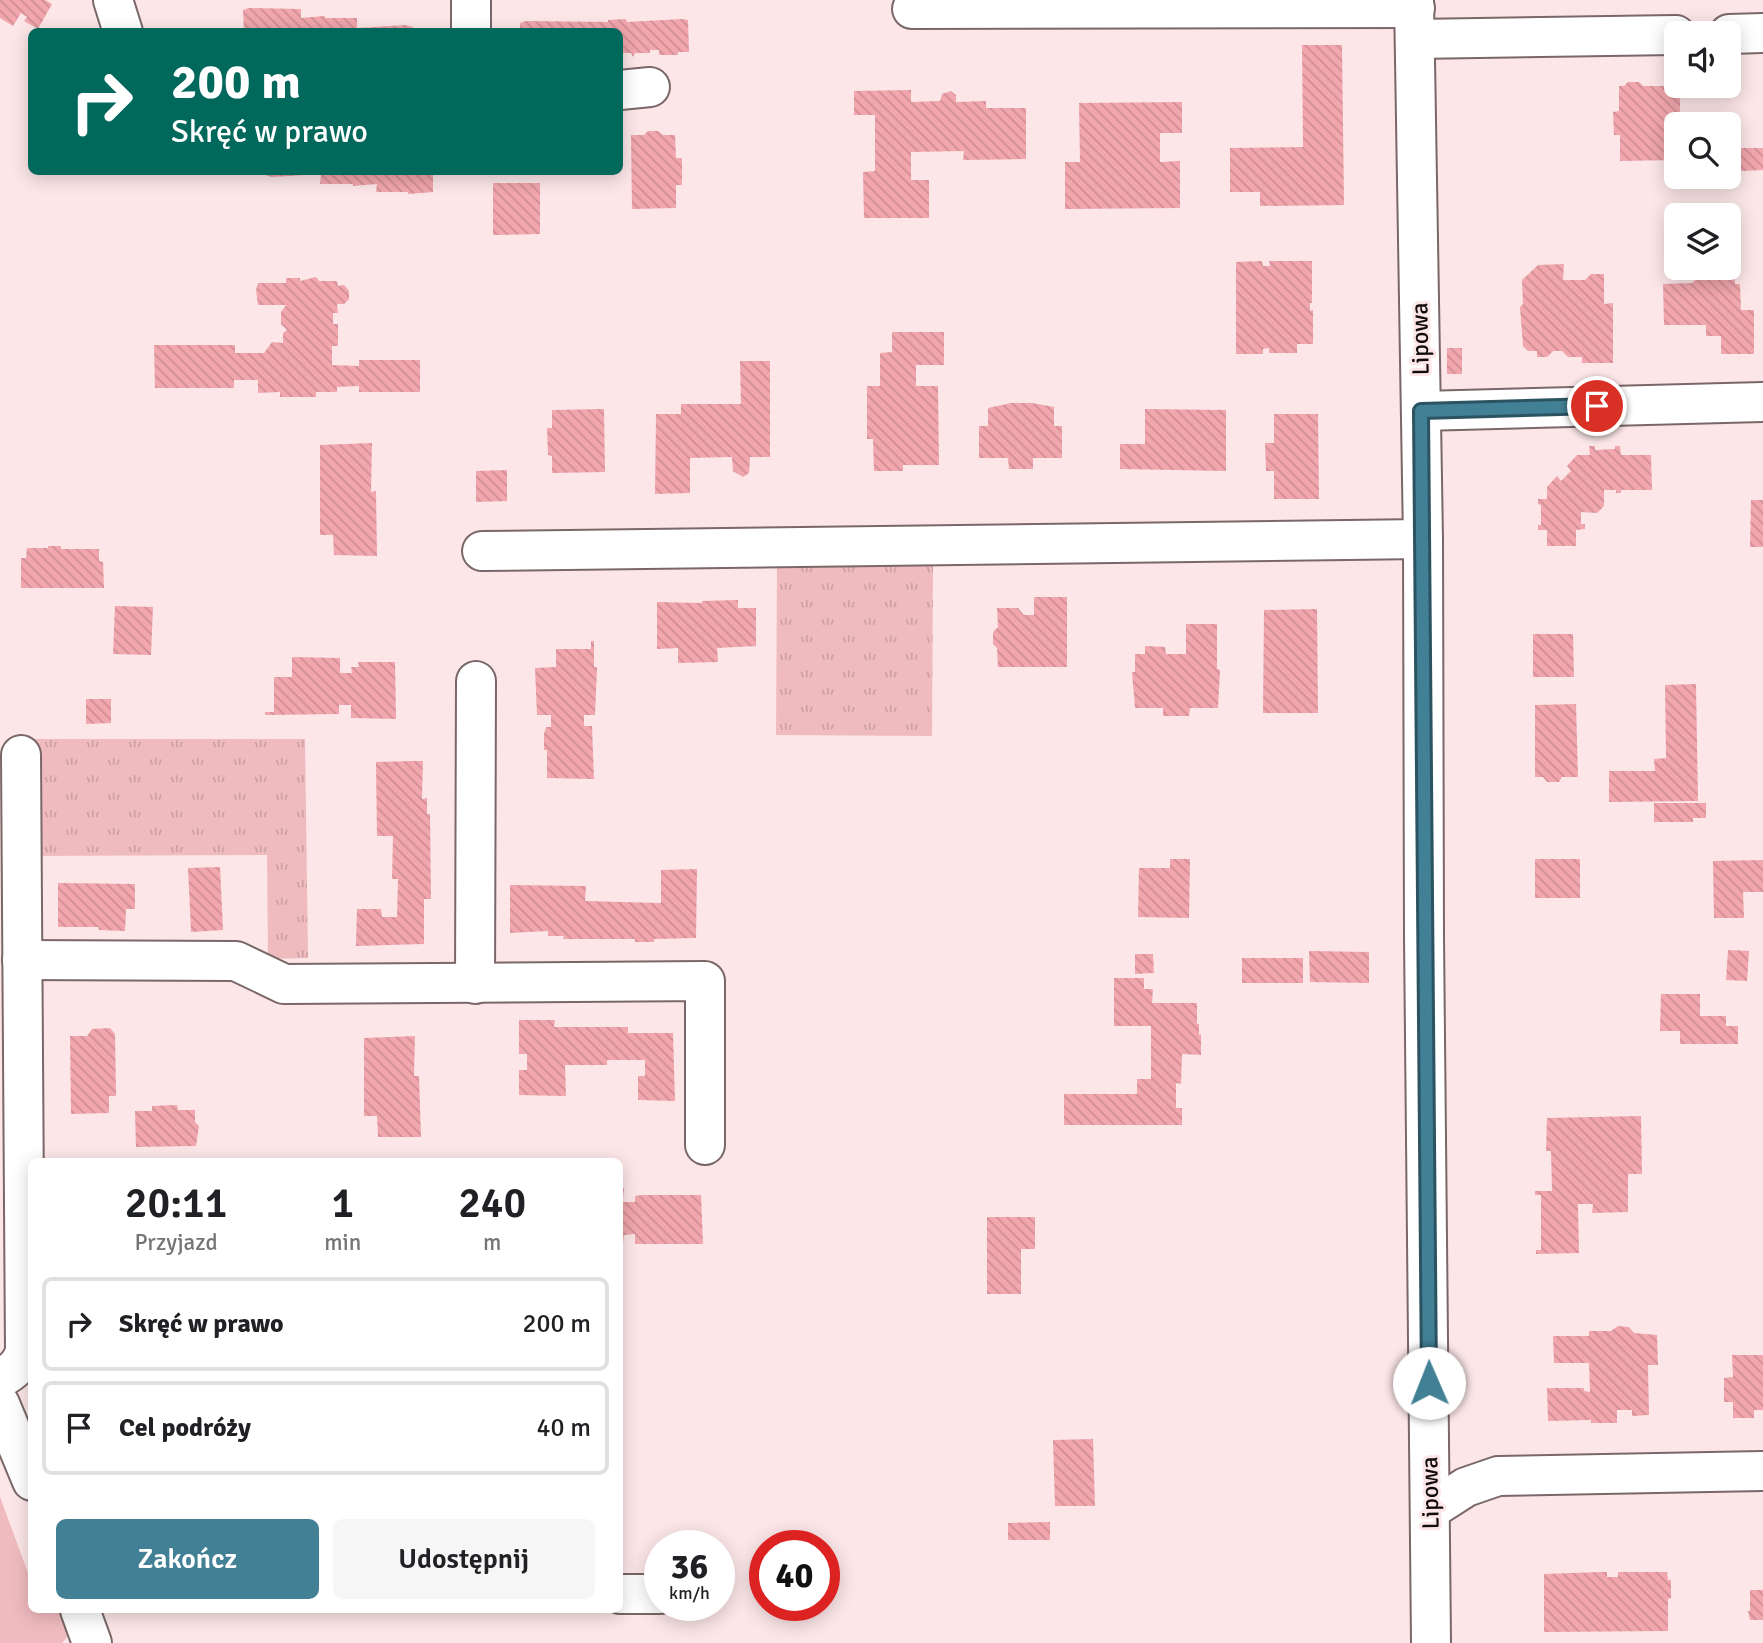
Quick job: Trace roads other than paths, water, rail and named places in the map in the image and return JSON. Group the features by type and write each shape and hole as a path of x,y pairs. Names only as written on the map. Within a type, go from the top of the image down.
{"street":[{"path":"113,0 122,28"},
{"path":"471,0 471,28"},
{"path":"912,9 1415,16 1664,33"},
{"name":"Lipowa","path":"1415,16 1423,539 1431,1643"},
{"path":"1741,34 1763,33"},
{"path":"1421,411 1763,402"},
{"path":"482,551 1423,539"},
{"path":"475,681 475,984"},
{"path":"18,1369 25,1352 21,755"},
{"path":"22,960 236,961 284,984 705,981 705,1145"},
{"path":"0,1404 28,1471"},
{"path":"1430,1510 1466,1487 1498,1476 1763,1471"},
{"path":"623,1594 644,1594"},
{"path":"81,1613 92,1643"}]}
